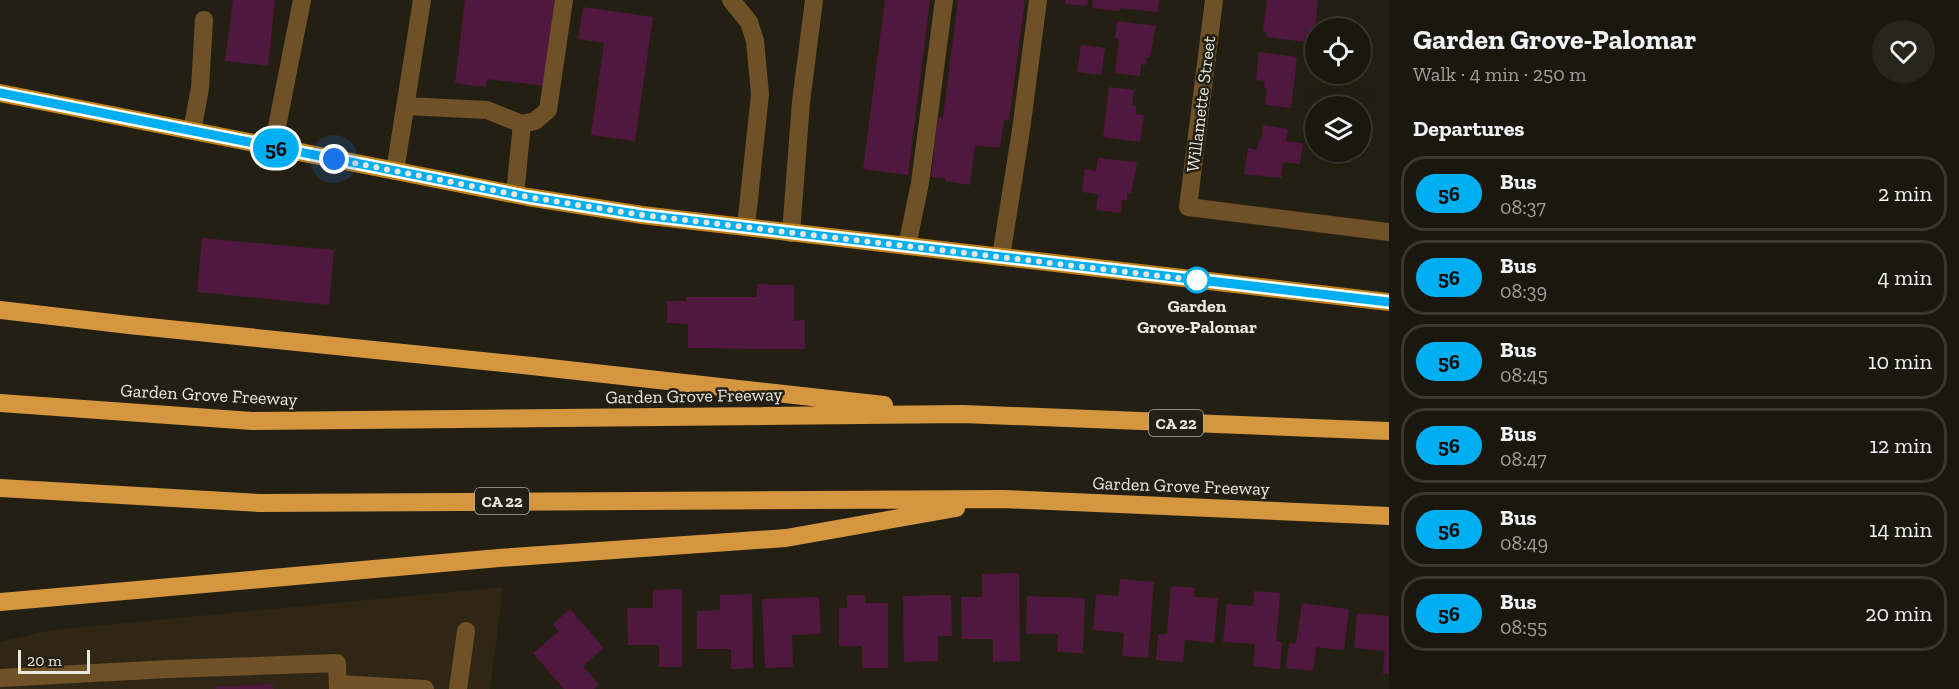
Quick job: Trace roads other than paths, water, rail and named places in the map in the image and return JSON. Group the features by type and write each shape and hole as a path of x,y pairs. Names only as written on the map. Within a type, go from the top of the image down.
{"highway":[{"path":"0,310 963,414"},
{"name":"Garden Grove Freeway","path":"0,403 252,421 963,414 1389,431"},
{"name":"Garden Grove Freeway","path":"0,488 259,503 1004,500 1389,516"},
{"path":"0,602 499,558 786,538 1004,500"}],"main road":[{"path":"0,93 515,194 642,215 1389,302"}],"street":[{"path":"273,147 302,0"},
{"path":"395,171 422,0"},
{"path":"405,106 487,110 522,124 535,121 548,110 564,0"},
{"path":"731,0 749,22 755,41 760,94 746,228"},
{"path":"791,232 801,102 814,0"},
{"path":"907,246 920,183 944,0"},
{"path":"1001,257 1038,0"},
{"name":"Willamette Street","path":"1214,0 1188,207 1389,232"},
{"path":"192,131 200,88 204,20"},
{"path":"515,194 522,124"},
{"path":"458,689 466,630"},
{"path":"0,678 336,663 338,687 425,689"}],"place":[{"name":"Garden Grove-Palomar","path":"1197,280"}]}
